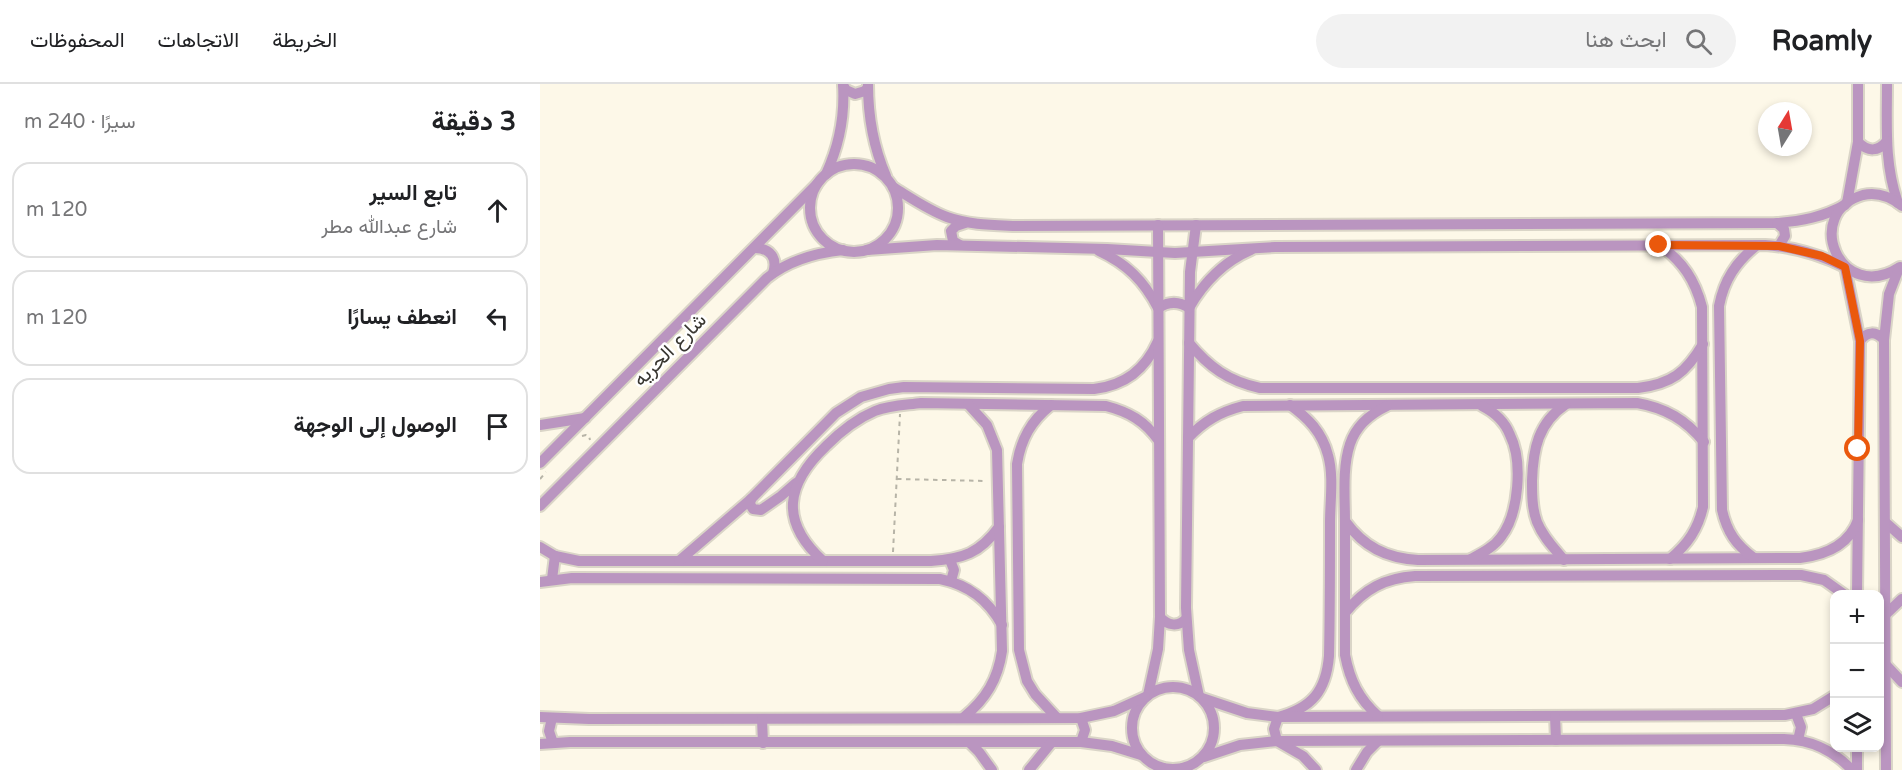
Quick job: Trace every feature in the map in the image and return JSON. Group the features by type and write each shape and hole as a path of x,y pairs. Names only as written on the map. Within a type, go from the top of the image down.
{"street":[{"path":"1857,590 1860,341 1845,267 1836,256 1832,243 1832,229 1836,216 1846,204 1858,142 1858,84"},
{"path":"1887,84 1889,172 1900,204"},
{"path":"843,85 846,90 855,94 860,94 868,86"},
{"path":"843,85 844,105 839,138 834,155 812,195 810,206 811,218 816,229 832,246 843,250 855,252 960,245 1158,252 1257,247 1757,245 1779,246 1822,256 1866,277 1889,274 1901,267"},
{"path":"867,250 883,240 895,225 898,206 893,187 877,156 872,133 868,86"},
{"path":"1858,142 1864,148 1873,151 1881,148 1887,141"},
{"path":"825,174 837,167 863,164 886,177"},
{"name":"شارع الحريه","path":"544,467 585,418 817,184"},
{"path":"893,187 935,212 969,223 1016,226 1778,223 1814,219 1830,213 1856,197 1878,194 1900,204"},
{"path":"960,245 953,241 951,231 956,226 969,223"},
{"path":"1778,223 1784,229 1785,236 1779,246"},
{"path":"1577,224 1578,245"},
{"path":"1148,770 1136,746 1132,725 1138,705 1147,696 1157,656 1161,617 1158,225"},
{"path":"1196,225 1190,272 1189,308 1186,619 1191,666 1201,697 1209,707 1215,727 1210,748 1197,770"},
{"path":"1659,245 1678,260 1692,278 1702,307 1705,494 1695,531 1670,559"},
{"path":"1755,558 1742,550 1725,524 1721,494 1719,306 1722,292 1731,272 1745,254 1757,245"},
{"path":"1189,308 1199,291 1224,265 1257,247"},
{"path":"755,248 765,250 773,257 775,268 773,273"},
{"path":"1093,249 1110,256 1131,270 1149,291 1158,308"},
{"name":"شارع الحريه","path":"540,506 754,289 773,273 803,258 817,253 843,250"},
{"path":"1886,770 1884,340 1889,294 1901,267"},
{"path":"1158,308 1177,302 1189,308"},
{"path":"1702,307 1709,304 1719,306"},
{"path":"1860,341 1868,333 1874,333 1884,340"},
{"path":"679,561 751,499 836,413 861,398 875,392 904,387 1094,390 1108,388 1133,376 1148,360 1158,341"},
{"path":"1189,343 1213,368 1227,378 1260,388 1638,388 1661,383 1683,372 1694,360 1703,344"},
{"path":"1106,406 1110,397 1108,388"},
{"path":"1259,405 1256,398 1260,388"},
{"path":"1637,404 1641,394 1638,388"},
{"path":"964,717 976,707 990,688 1000,666 1002,651 999,464 993,437 987,425 968,404"},
{"path":"1470,560 1487,551 1500,539 1510,524 1515,506 1515,450 1511,435 1492,411 1479,404"},
{"path":"1564,560 1543,534 1533,506 1534,450 1545,423 1555,411 1567,404"},
{"path":"1188,438 1212,417 1227,410 1259,405 1637,404 1660,408 1682,419 1704,442"},
{"path":"751,499 750,504 753,509 761,510 798,481 820,452 848,427 877,410 901,405 1106,406 1122,410 1137,418 1150,428 1159,441"},
{"path":"1051,405 1040,414 1024,437 1017,464 1019,650 1022,666 1031,688 1045,707 1057,718"},
{"path":"1278,717 1295,712 1310,703 1321,690 1328,674 1329,656 1330,488 1328,455 1323,440 1314,426 1290,405"},
{"path":"1378,716 1355,690 1348,673 1345,656 1345,488 1347,456 1356,430 1365,419 1389,405"},
{"path":"540,425 585,418"},
{"path":"1515,450 1522,446 1534,450"},
{"path":"999,464 1005,461 1017,464"},
{"path":"798,481 793,510 796,525 802,538 823,561"},
{"path":"1330,488 1338,485 1345,488"},
{"path":"1705,494 1713,497 1721,494"},
{"path":"1515,506 1522,509 1533,506"},
{"path":"1345,521 1369,546 1384,555 1400,559 1564,560 1800,558 1824,553 1836,547 1854,530 1858,520"},
{"path":"1885,522 1902,537"},
{"path":"540,547 555,556 579,561 950,560 978,549 999,527"},
{"path":"552,579 555,556"},
{"path":"1800,558 1804,568 1800,575"},
{"path":"1399,577 1395,568 1400,559"},
{"path":"950,560 954,570 951,581"},
{"path":"1345,613 1369,589 1383,581 1399,577 1800,575 1824,580 1839,590"},
{"path":"540,582 552,579 930,578 951,581 982,597 994,610 1002,625"},
{"path":"1886,615 1902,599"},
{"path":"1161,617 1168,624 1173,625 1186,619"},
{"path":"1002,651 1013,654 1019,650"},
{"path":"1329,656 1340,659 1345,656"},
{"path":"1884,661 1902,682"},
{"path":"540,717 1081,718 1114,711 1168,687 1179,687 1247,713 1278,717 1796,714 1813,709 1831,698"},
{"path":"1796,714 1801,727 1798,740"},
{"path":"1555,716 1556,740"},
{"path":"1278,717 1274,729 1277,741 1303,756 1316,770"},
{"path":"552,718 549,731 553,743"},
{"path":"762,718 763,743"},
{"path":"1081,718 1085,730 1081,742"},
{"path":"540,744 1081,742 1112,746 1143,756 1153,764 1173,770 1239,745 1277,741 1798,740 1813,743 1827,750 1840,758 1852,770"},
{"path":"1356,770 1367,752 1378,741"},
{"path":"969,742 980,752 992,770"},
{"path":"1029,770 1051,743"},
{"path":"1857,752 1857,770"}],"path":[{"path":"892,561 901,405"},
{"path":"576,443 586,435 589,436 590,443"},
{"path":"540,479 544,467"},
{"path":"897,479 999,481"}],"route":[{"path":"1659,245 1779,246 1822,256 1845,267 1854,302 1860,341 1858,449"}]}
